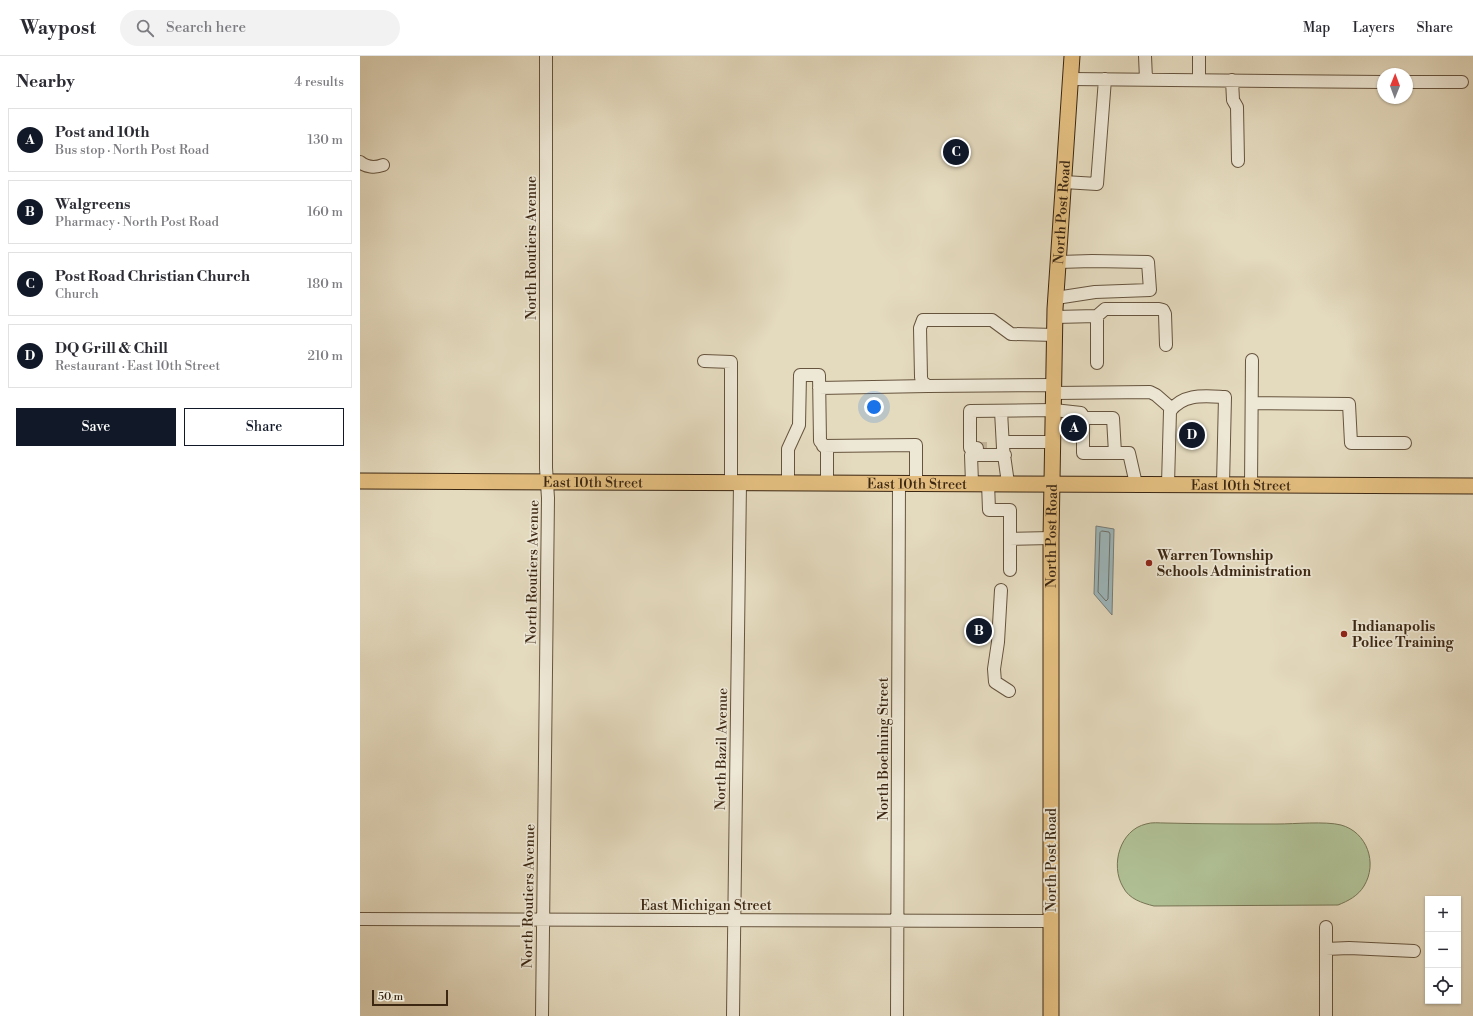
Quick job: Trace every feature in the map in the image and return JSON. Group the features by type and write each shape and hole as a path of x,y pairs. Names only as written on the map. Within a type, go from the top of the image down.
{"main road":[{"name":"North Post Road","path":"1051,1016 1051,538 1055,317 1072,56"},
{"name":"East 10th Street","path":"360,481 1473,486"}],"street":[{"name":"North Routiers Avenue","path":"542,1016 548,498 546,56"},
{"path":"1145,56 1146,79"},
{"path":"1199,56 1199,80"},
{"path":"1071,79 1377,82"},
{"path":"1064,182 1097,184 1105,79"},
{"path":"1232,80 1233,100 1237,107 1238,160"},
{"path":"1413,82 1462,82"},
{"path":"360,162 364,165 374,167 382,165"},
{"path":"1056,298 1095,292 1150,290 1148,262 1059,262"},
{"path":"1055,317 1097,316 1105,308 1163,310 1165,314 1166,345"},
{"path":"1097,316 1097,363"},
{"path":"928,386 922,382 921,377 920,328 923,320 992,320 1011,334 1055,335"},
{"path":"1251,485 1252,360"},
{"name":"North Bazil Avenue","path":"704,361 730,362 736,483 733,1016"},
{"path":"788,482 788,449 799,425 800,375 819,375 820,441 827,450 827,483"},
{"path":"819,388 928,386 1150,392 1156,395 1172,409"},
{"path":"1168,484 1170,411 1183,401 1195,396 1225,397 1223,484"},
{"path":"1252,403 1350,404 1351,443 1404,443"},
{"path":"972,483 976,450 970,411 1054,410 1081,413 1083,416 1083,454 1129,453 1136,484"},
{"path":"1001,411 1008,483"},
{"path":"1084,418 1113,418 1114,453"},
{"path":"976,450 1053,442"},
{"path":"823,446 916,445 916,483"},
{"path":"976,450 1004,448"},
{"name":"North Boehning Street","path":"897,1016 899,483"},
{"path":"988,483 989,510 1010,510 1010,570"},
{"path":"1010,539 1051,538"},
{"path":"1000,590 998,642 994,669 995,682 1009,691"},
{"name":"East Michigan Street","path":"360,919 1051,921"},
{"path":"1326,927 1326,1016"},
{"path":"1326,949 1349,948 1414,951"}],"green space":[{"path":"1151,823 1318,823 1341,825 1358,834 1368,850 1370,868 1368,877 1359,893 1338,905 1154,906 1140,902 1129,895 1123,887 1117,869 1120,850 1130,833 1137,828"}],"water":[{"path":"1096,526 1114,529 1112,615 1094,594"}],"tunnel":[{"path":"977,448 987,448"}],"place":[{"name":"Post Road Christian Church","path":"956,152"},
{"name":"Post and 10th","path":"1074,428"},
{"name":"DQ Grill & Chill","path":"1192,435"},
{"name":"Warren Township Schools Administration","path":"1149,563"},
{"name":"Walgreens","path":"979,631"},
{"name":"Indianapolis Police Training","path":"1344,634"}]}
